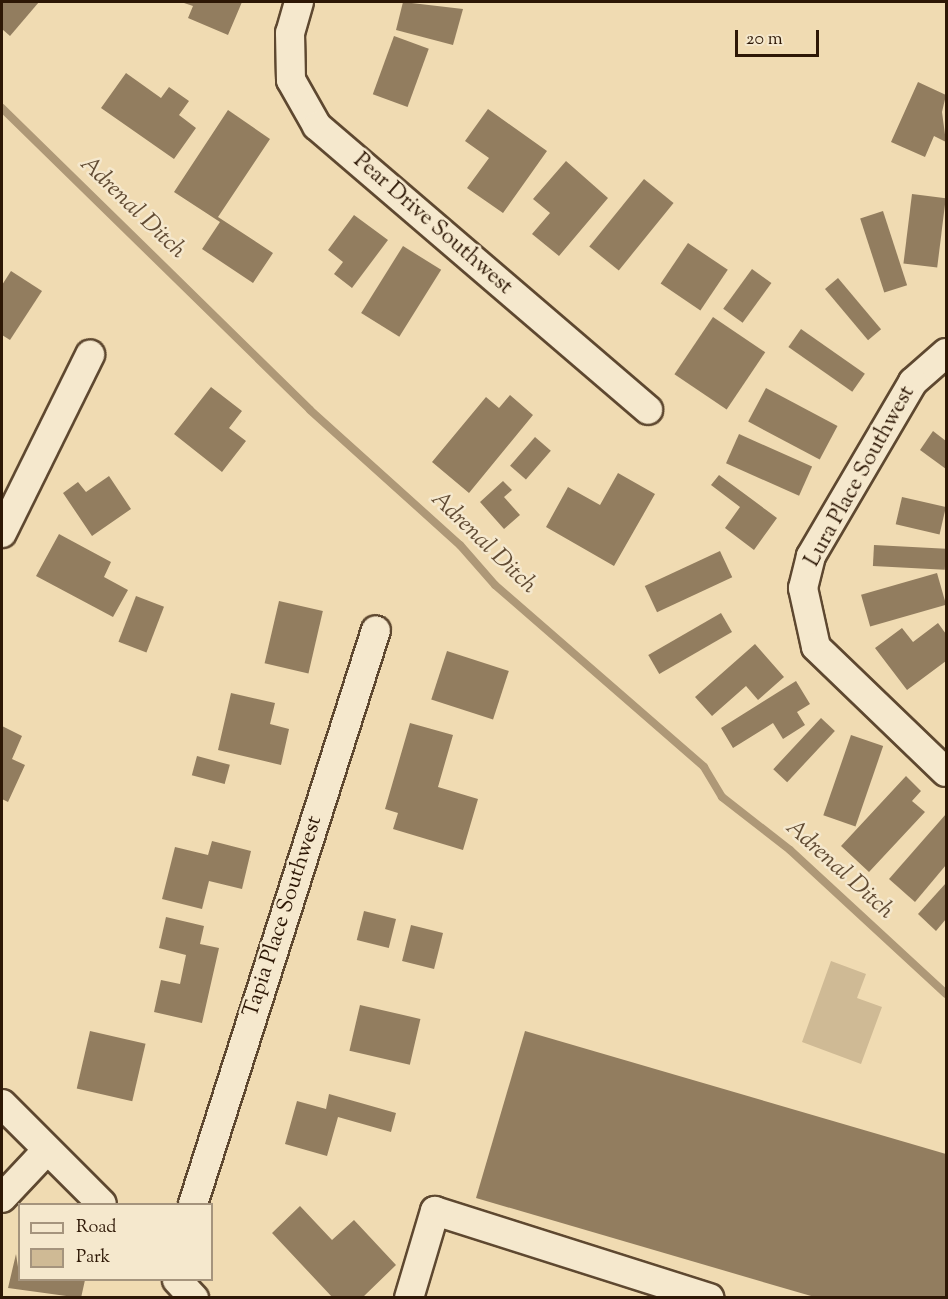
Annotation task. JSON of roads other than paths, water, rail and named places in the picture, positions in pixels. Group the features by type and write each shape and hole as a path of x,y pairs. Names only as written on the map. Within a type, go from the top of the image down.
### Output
{"street":[{"name":"Pear Drive Southwest","path":"299,2 290,33 291,80 317,126 648,410"},
{"name":"Lura Place Southwest","path":"946,353 913,382 811,556 803,588 816,647 946,772"},
{"path":"2,533 90,355"},
{"name":"Tapia Place Southwest","path":"193,1203 376,630"},
{"path":"2,1104 101,1203"},
{"path":"2,1198 47,1150"},
{"path":"410,1298 435,1211 710,1298"},
{"path":"178,1281 194,1298"}],"waterway":[{"name":"Adrenal Ditch","path":"2,108 310,410 460,545 495,585 704,767 722,797 790,850 946,994"}]}
